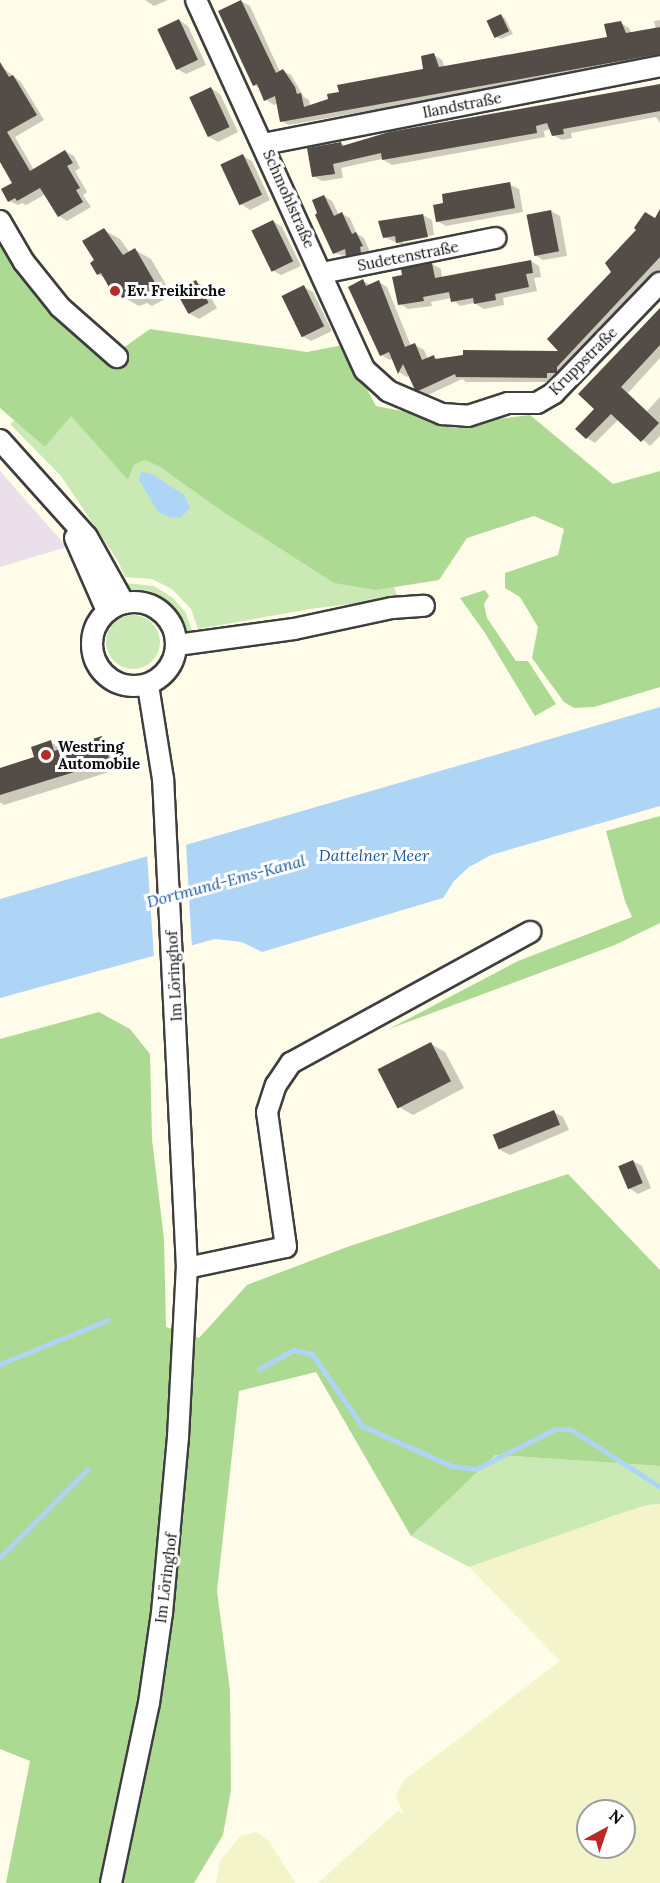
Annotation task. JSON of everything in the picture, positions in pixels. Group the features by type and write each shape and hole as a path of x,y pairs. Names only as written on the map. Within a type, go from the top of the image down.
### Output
{"street":[{"name":"Schmohlstraße","path":"196,0 264,144 365,370 388,391"},
{"name":"Ilandstraße","path":"264,144 660,66"},
{"path":"0,221 24,262 60,307 117,357"},
{"name":"Sudetenstraße","path":"322,273 495,238"},
{"name":"Kruppstraße","path":"388,391 442,414 468,416 508,404 537,403 554,393 660,283"},
{"path":"0,440 87,537 115,607"},
{"path":"139,602 154,607 166,616 174,630 177,645 168,669 148,685 133,687 118,684 106,676 96,664 92,650 92,636 98,622 115,607 139,602"},
{"path":"177,645 294,628 392,608 424,606"},
{"name":"Im Löringhof","path":"111,1883 148,1703 162,1613 178,1437 187,1268 163,778 148,685"},
{"path":"187,1268 286,1247 267,1112 276,1085 291,1063 530,932"}],"shaded area":[{"path":"0,471 67,547 0,567"}],"green space":[{"path":"0,237 13,258 75,337 109,358 150,329 307,352 343,345 376,406 465,423 530,415 613,484 660,471 660,687 594,707 574,708 564,702 532,658 538,627 520,597 505,588 505,573 558,555 564,529 534,516 467,538 439,580 376,590 334,583 225,513 160,467 145,460 134,465 128,480 71,416 45,447 0,408"},
{"path":"71,415 128,480 134,465 145,460 160,467 266,539 376,590 394,587 398,598 310,609 198,629 191,609 172,589 152,579 125,577 118,561 61,476 10,424 15,420 45,447"},
{"path":"125,583 154,586 173,598 186,613 193,634 181,628 177,615 167,604 130,590"},
{"path":"485,590 489,596 484,604 487,618 516,661 528,661 556,704 535,716 485,633 460,598"},
{"path":"133,615 143,617 152,623 158,632 160,642 158,652 152,661 143,667 133,669 123,667 114,661 108,652 106,642 108,632 114,623 123,617"},
{"path":"660,816 660,923 615,945 389,1029 518,961 632,917 625,901 606,831"},
{"path":"99,1012 130,1029 150,1054 152,1139 164,1239 166,1327 199,1338 247,1285 347,1247 568,1174 660,1270 660,1466 495,1455 411,1536 316,1372 239,1391 217,1591 230,1690 231,1790 223,1835 194,1883 6,1883 30,1761 0,1749 0,1039"},
{"path":"495,1455 660,1466 660,1504 647,1505 616,1515 469,1567 411,1536"},
{"path":"660,1504 660,1883 318,1883 398,1811 403,1813 396,1796 403,1781 560,1661 469,1567 647,1505"},
{"path":"257,1832 269,1841 295,1883 216,1883 220,1861 240,1836"}],"water":[{"path":"141,472 152,474 184,495 190,507 181,518 169,517 158,512 139,480"},
{"name":"Dattelner Meer","path":"660,707 660,806 491,855 469,867 454,881 443,898 262,952 242,942 215,939 0,998 0,899"}],"pier":[{"path":"186,843 192,949 154,958 147,854"}],"building":[{"path":"241,0 276,73 283,69 297,94 301,93 304,107 328,99 327,94 339,92 337,85 423,69 421,56 434,53 439,67 607,37 604,24 621,21 626,33 660,27 660,54 280,122 275,96 264,101 257,84 253,86 218,11"},
{"path":"501,14 509,31 495,38 486,21"},
{"path":"179,19 198,60 176,70 157,29"},
{"path":"0,62 9,77 13,75 37,115 7,132 30,171 65,150 73,163 67,166 80,188 76,190 83,202 58,217 40,188 17,201 15,198 8,202 1,189 12,183 0,162"},
{"path":"660,84 660,111 563,129 564,134 552,136 547,123 536,126 537,133 382,160 381,153 333,164 335,174 312,177 307,148 341,142 342,146 389,132"},
{"path":"211,87 230,127 208,137 189,97"},
{"path":"243,154 262,195 239,205 220,165"},
{"path":"510,182 515,208 436,222 433,205 443,203 442,194"},
{"path":"324,195 334,216 342,212 352,234 356,232 363,246 360,247 361,253 346,256 345,249 333,254 315,215 317,213 312,200"},
{"path":"660,209 660,257 557,367 557,373 547,373 547,378 456,377 455,374 418,391 415,390 403,364 398,374 389,352 380,356 348,287 363,279 366,286 379,280 405,347 415,343 422,360 434,355 435,359 463,355 463,350 558,351 547,339 611,272 605,263 636,230 634,228 645,212 655,218"},
{"path":"551,210 559,251 534,256 526,215"},
{"path":"423,214 428,237 396,243 395,236 383,238 378,221"},
{"path":"273,220 293,261 272,272 251,231"},
{"path":"104,228 123,255 135,248 157,286 135,298 133,294 122,298 115,286 110,289 101,273 97,275 90,263 94,260 82,241"},
{"path":"531,260 533,273 526,274 529,287 495,294 496,300 474,304 473,298 451,302 449,292 423,297 424,301 398,305 392,277 402,275 401,269 432,263 435,278"},
{"path":"196,280 209,303 188,314 176,291"},
{"path":"304,285 324,326 302,337 282,296"},
{"path":"660,308 660,345 621,387 659,423 641,442 611,414 586,439 575,429 594,409 578,394"},
{"path":"102,736 110,761 0,795 0,768 34,757 31,747 51,740 54,751"},
{"path":"431,1042 451,1081 398,1108 378,1069"},
{"path":"554,1110 560,1125 499,1150 493,1135"},
{"path":"633,1160 643,1183 628,1189 618,1166"}],"waterway":[{"path":"0,1364 108,1320"},
{"path":"259,1369 293,1350 312,1354 362,1426 452,1466 476,1469 555,1429 570,1429 660,1487"},
{"path":"0,1557 88,1469"}],"place":[{"name":"Ev. Freikirche","path":"115,291"},
{"name":"Westring Automobile","path":"46,755"}],"water label":[{"name":"Dortmund-Ems-Kanal","path":"226,881"}]}
